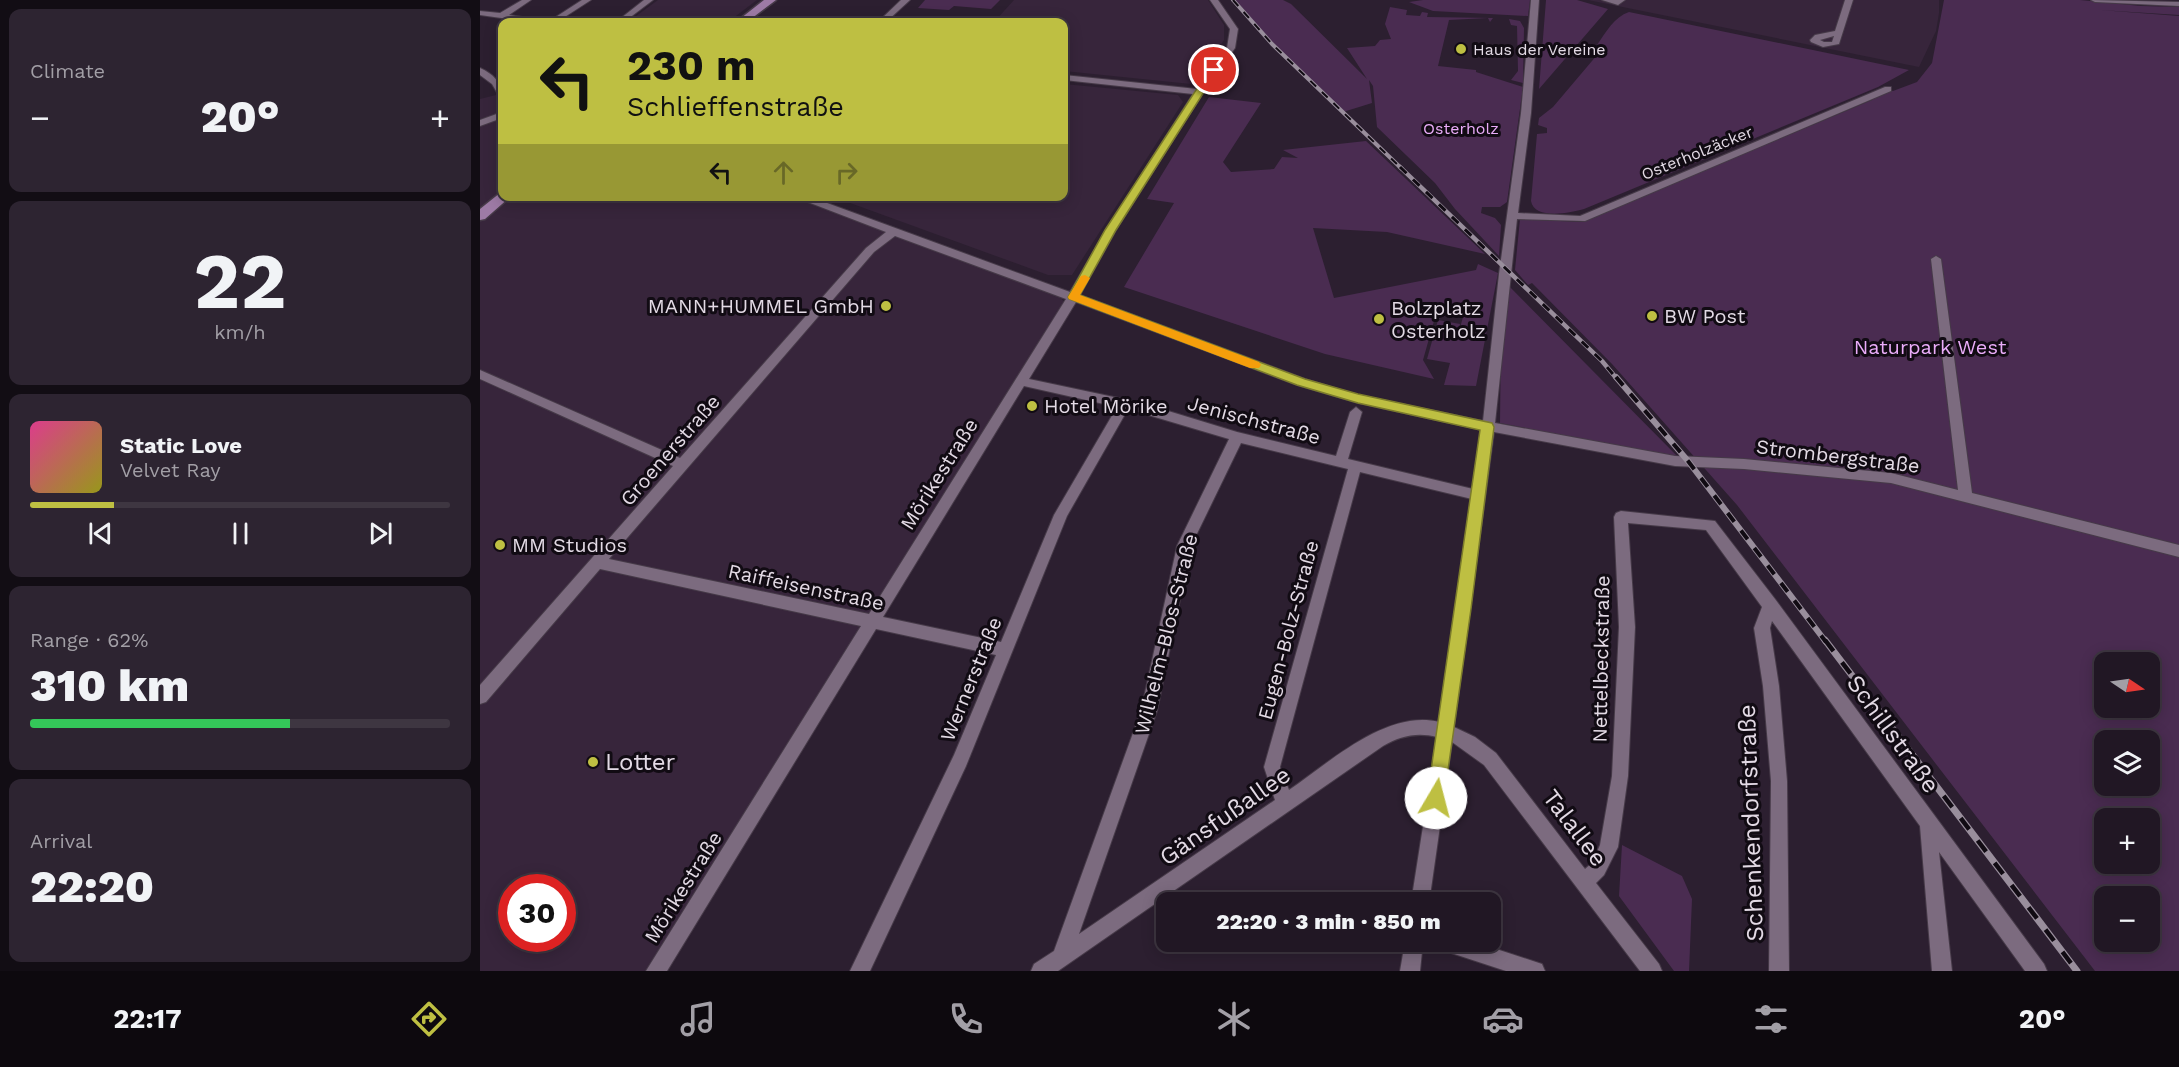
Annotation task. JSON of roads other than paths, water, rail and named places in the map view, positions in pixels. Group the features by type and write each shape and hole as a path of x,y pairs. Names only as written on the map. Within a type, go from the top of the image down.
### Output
{"main road":[{"path":"737,18 760,0"},
{"path":"746,18 771,0"},
{"path":"480,216 500,201"}],"street":[{"path":"501,16 528,0"},
{"path":"558,18 587,0"},
{"path":"625,18 649,0"},
{"path":"886,18 906,0"},
{"name":"Mörikestraße","path":"656,971 1073,297 1111,230 1199,92 1231,48 1235,35 1231,22 1214,0"},
{"path":"1422,892 1501,322 1526,113 1535,0"},
{"path":"1606,0 1618,3 1621,0"},
{"path":"1834,34 1849,0"},
{"path":"2095,0 2179,4"},
{"path":"480,12 515,18"},
{"path":"480,71 495,82 498,87"},
{"path":"1068,77 1199,92"},
{"name":"Osterholzäcker","path":"1512,216 1581,219 1888,89"},
{"path":"480,123 498,116"},
{"name":"Strombergstraße","path":"810,201 1301,382 1358,399 1487,427 1675,461 1744,464 1891,478 2179,551"},
{"name":"Groenerstraße","path":"480,697 870,250 893,232"},
{"path":"1936,259 1966,496"},
{"path":"480,374 683,465"},
{"name":"Jenischstraße","path":"1020,381 1124,405 1348,465 1478,495"},
{"name":"Wernerstraße","path":"860,971 960,760 1061,515 1124,405"},
{"name":"Eugen-Bolz-Straße","path":"1285,802 1272,767 1348,465 1356,412"},
{"name":"Wilhelm-Blos-Straße","path":"1058,965 1149,711 1184,546 1237,437"},
{"name":"Nettelbeckstraße","path":"1585,882 1598,869 1610,848 1620,776 1627,627 1621,517 1710,525"},
{"name":"Schillstraße","path":"1710,525 2037,971"},
{"name":"Raiffeisenstraße","path":"598,563 1006,650"},
{"name":"Schenkendorfstraße","path":"1770,604 1762,628 1772,686 1779,782 1779,971"},
{"name":"Gänsfußallee","path":"1041,971 1058,965 1285,802 1393,732 1416,727 1445,731"},
{"name":"Talallee","path":"1445,731 1466,739 1490,759 1652,971"},
{"path":"1928,825 1942,971"},
{"path":"1410,971 1413,952"},
{"path":"1477,952 1535,971"}],"railway":[{"path":"1233,0 1272,44 1402,169"},
{"path":"1400,167 1602,361 1617,379"},
{"path":"1616,377 1688,461 1826,642"},
{"path":"1825,640 2077,971"}],"place":[{"name":"Haus der Vereine","path":"1461,49"},
{"name":"MANN+HUMMEL GmbH","path":"886,306"},
{"name":"BW Post","path":"1652,316"},
{"name":"Bolzplatz Osterholz","path":"1379,319"},
{"name":"Hotel Mörike","path":"1032,406"},
{"name":"MM Studios","path":"500,545"},
{"name":"Lotter","path":"593,762"}],"park label":[{"name":"Osterholz","path":"1461,128"},
{"name":"Naturpark West","path":"1930,347"}]}
